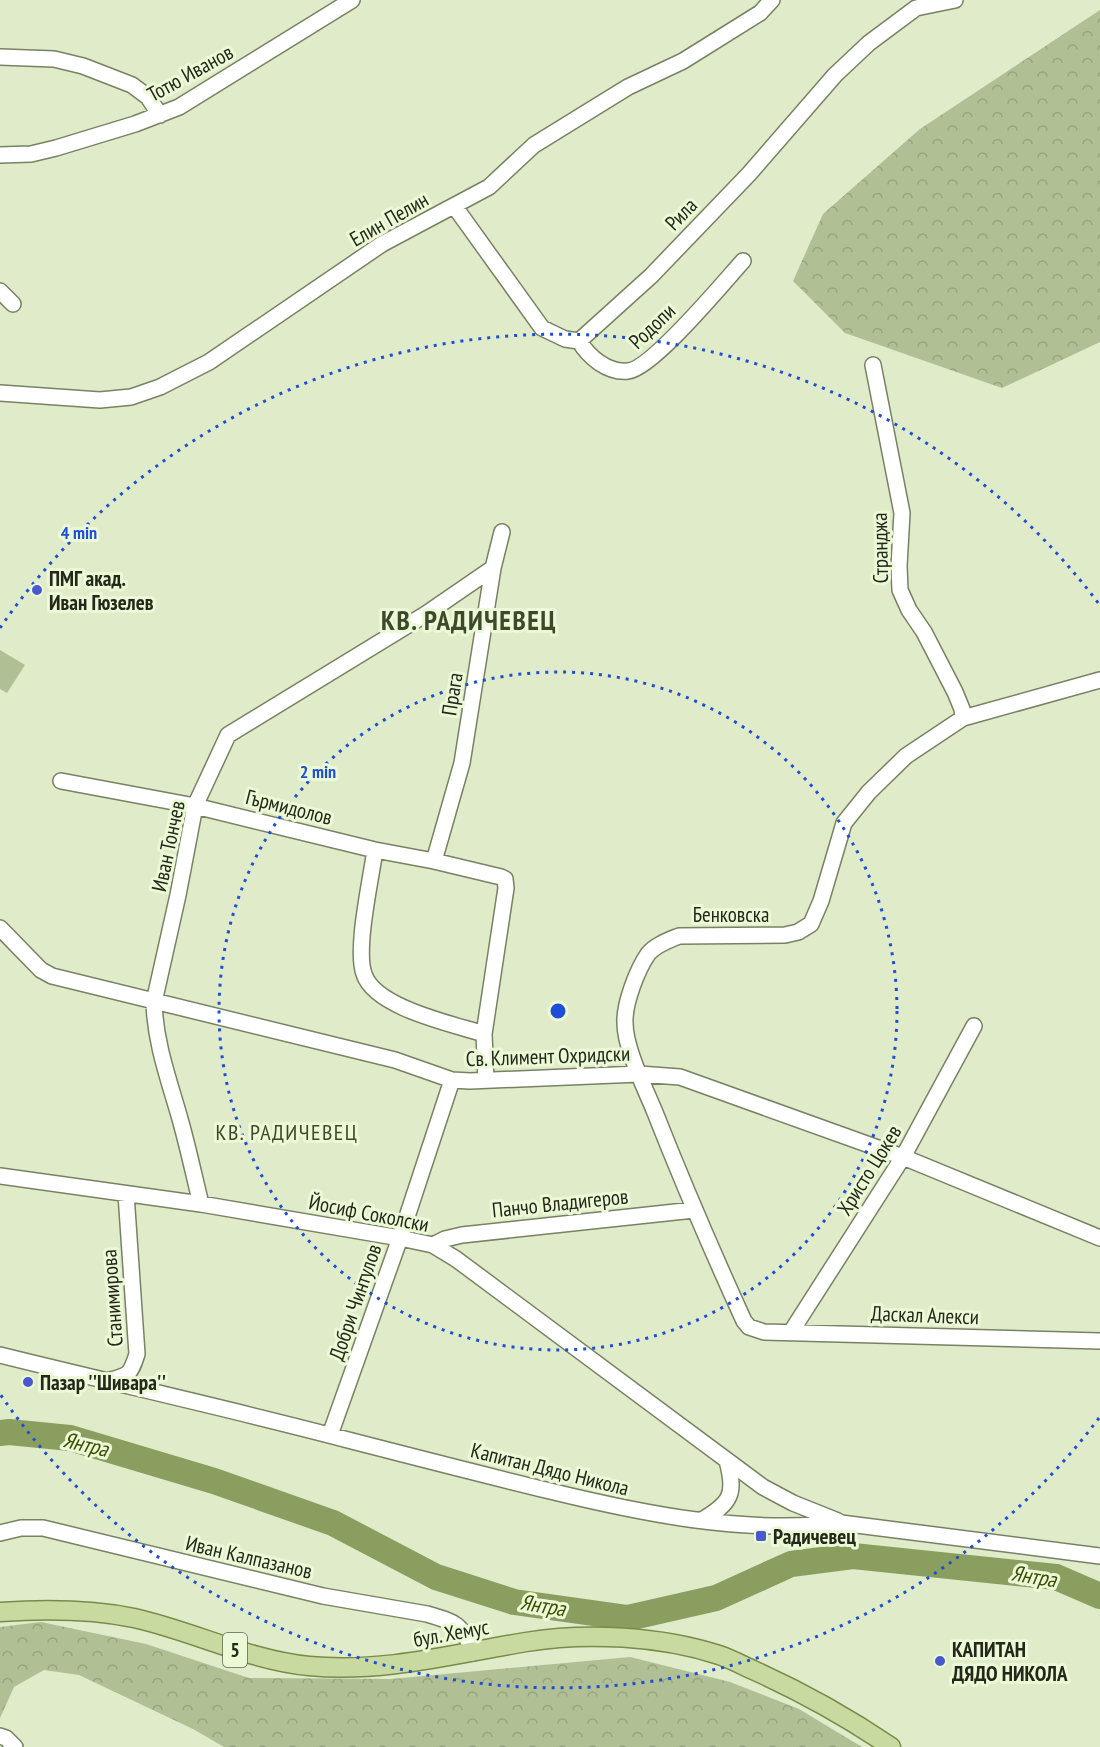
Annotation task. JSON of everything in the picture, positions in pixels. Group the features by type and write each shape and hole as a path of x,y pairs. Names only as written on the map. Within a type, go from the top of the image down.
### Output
{"main road":[{"name":"бул. Хемус","path":"0,1612 84,1611 134,1618 256,1656 309,1666 371,1667 426,1662 528,1642 598,1636 665,1643 719,1655 788,1685 852,1720 891,1747"}],"street":[{"name":"Тотю Иванов","path":"0,155 32,154 48,150 160,115 199,97 352,0"},
{"name":"Елин Пелин","path":"0,393 100,400 131,397 160,387 209,362 382,244 489,187 534,145 628,87 683,61 760,13 772,0"},
{"name":"Рила","path":"579,341 651,276 749,174 836,75 869,43 916,8 956,0"},
{"path":"0,57 54,59 83,66 132,85 148,97 160,115"},
{"path":"455,207 542,328 554,336 579,341"},
{"name":"Родопи","path":"579,341 591,357 615,370 628,371 642,366 658,353 743,261"},
{"path":"0,291 13,304"},
{"name":"Странджа","path":"873,365 902,513 900,590 955,692 963,718"},
{"name":"Прага","path":"434,861 462,763 493,568 502,532"},
{"name":"Иван Тончев","path":"201,1204 181,1120 161,1058 154,1020 154,1002 195,806 228,735 426,614 493,568"},
{"name":"Бенковска","path":"748,1328 693,1210 627,1039 624,1023 629,993 649,954 662,943 680,936 766,936 791,934 805,929 811,924 821,901 844,823 906,756 963,718 1100,680"},
{"name":"Гърмидолов","path":"61,781 195,806 505,879 506,888 484,1034"},
{"path":"375,850 361,950 364,974 371,986 399,1006 484,1034 486,1080"},
{"name":"Св. Климент Охридски","path":"4,935 41,970 52,976 395,1060 452,1080 639,1074 680,1077 903,1157 1100,1238"},
{"name":"Христо Цокев","path":"791,1332 903,1157 974,1026"},
{"name":"Добри Чинтулов","path":"330,1435 400,1238 452,1080"},
{"name":"Йосиф Соколски","path":"0,1176 201,1204 433,1245 763,1486 793,1503 841,1523"},
{"name":"Станимирова","path":"107,1381 126,1376 132,1370 137,1354 126,1194"},
{"name":"Панчо Владигеров","path":"433,1245 462,1235 693,1210"},
{"name":"Даскал Алекси","path":"748,1328 764,1332 1100,1341"},
{"name":"Капитан Дядо Никола","path":"0,1355 625,1509 702,1520 763,1525 815,1526 841,1523 1100,1556"},
{"path":"702,1520 720,1509 729,1498 733,1488 727,1461"},
{"name":"Иван Калпазанов","path":"0,1533 21,1528 43,1528 323,1596 427,1614 459,1627 466,1635 473,1653"},
{"path":"0,1736 6,1738 15,1747"}],"green space":[{"path":"1100,10 1100,342 1002,388 845,333 793,281 823,214 920,129"},
{"path":"0,650 25,665 7,693 0,689"},
{"path":"41,1622 146,1644 249,1678 391,1679 630,1657 730,1682 799,1709 862,1747 224,1747 193,1729 79,1675 44,1670 14,1687 0,1718 0,1627"}],"waterway":[{"name":"Янтра","path":"0,1433 70,1438 214,1481 333,1523 436,1577 514,1602 628,1618 716,1598 791,1564 853,1556 1056,1577 1100,1596"}],"place":[{"name":"ПМГ акад. Иван Гюзелев","path":"37,590"},
{"name":"Пазар ''Шивара''","path":"28,1382"},
{"name":"Радичевец","path":"761,1536"},
{"name":"КАПИТАН ДЯДО НИКОЛА","path":"940,1661"}],"district":[{"name":"КВ. РАДИЧЕВЕЦ","path":"469,620"},
{"name":"КВ. РАДИЧЕВЕЦ","path":"287,1132"}]}
